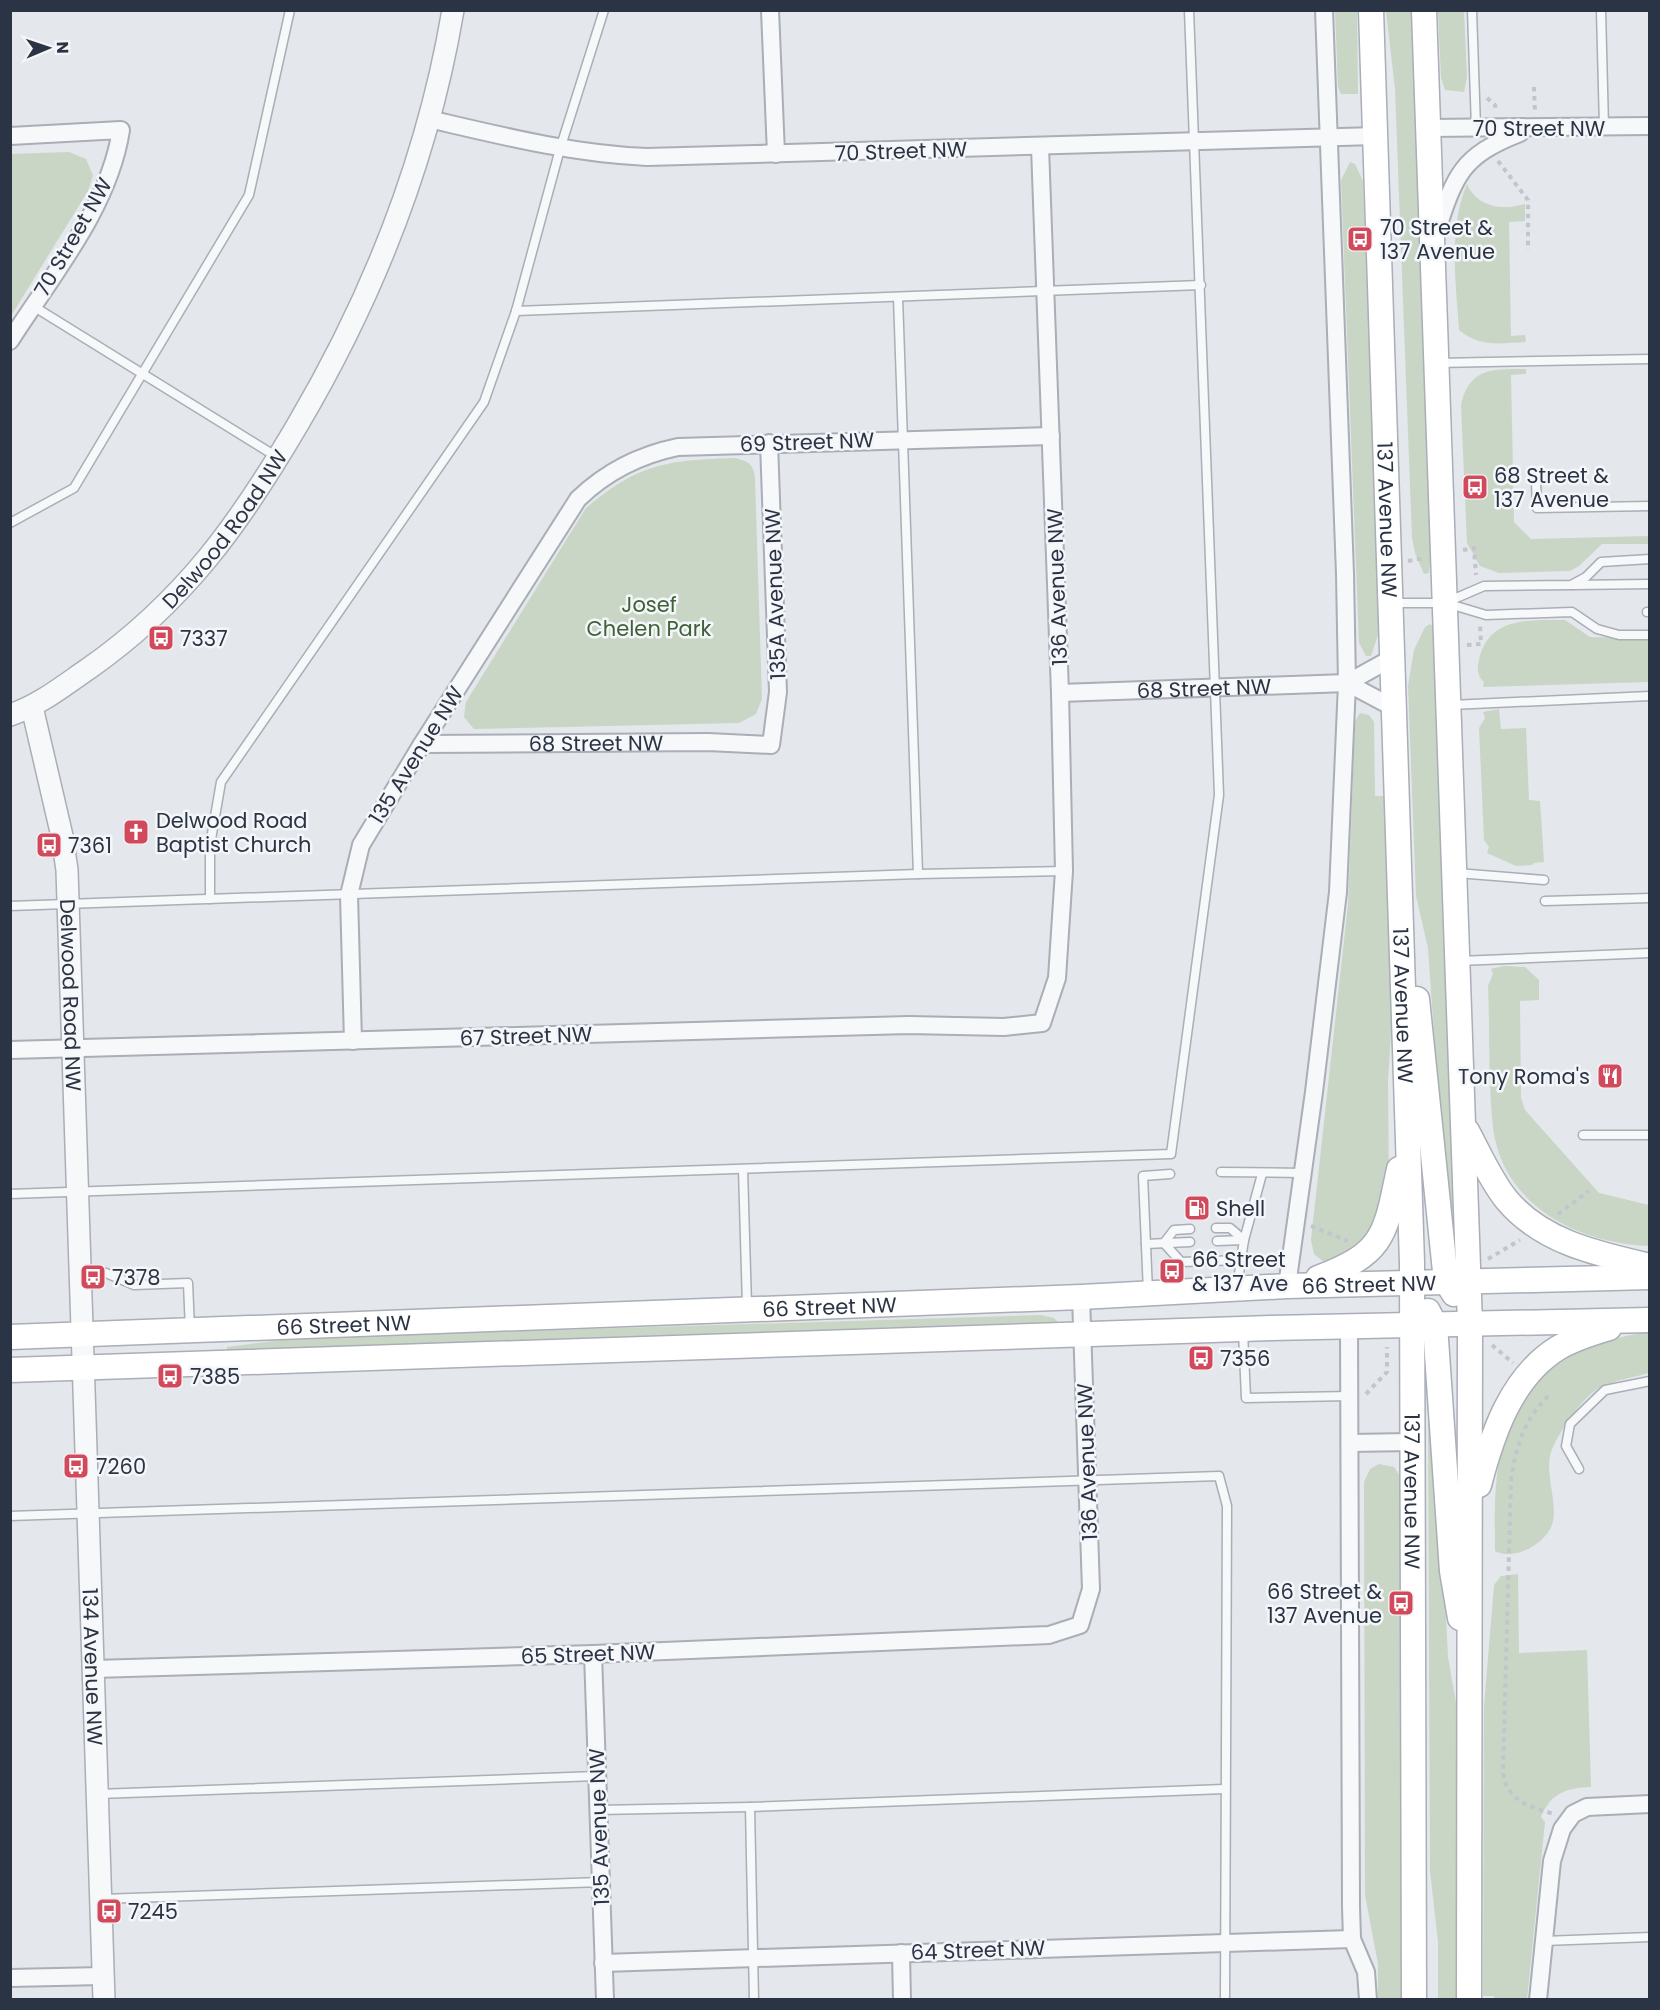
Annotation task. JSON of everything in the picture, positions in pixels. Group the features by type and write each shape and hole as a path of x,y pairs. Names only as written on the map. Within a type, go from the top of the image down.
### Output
{"main road":[{"name":"137 Avenue NW","path":"1371,10 1396,709 1412,1282 1414,2000"},
{"path":"1425,10 1465,1126 1457,1280"},
{"path":"1401,912 1419,1014 1457,1280 1470,1324 1469,2000"},
{"path":"1465,1126 1505,1198 1530,1224 1574,1245 1650,1266"},
{"path":"1293,1285 1349,1267 1375,1246 1387,1224 1407,1132"},
{"name":"66 Street NW","path":"10,1336 1081,1297 1293,1285 1650,1277"},
{"path":"1412,1282 1436,1325 1452,1571 1470,1676"},
{"path":"1471,1513 1486,1460 1513,1393 1557,1348 1584,1336 1641,1320"},
{"name":"66 Street NW","path":"10,1370 1243,1329 1641,1320"}],"street":[{"name":"Delwood Road NW","path":"81,1334 75,1048 69,904 62,836 32,708 134,634 185,586 231,530 278,458 321,384 373,281 394,228 429,119 453,10"},
{"path":"770,10 776,154"},
{"path":"1293,1285 1303,1173 1338,892 1347,682 1345,574 1323,10"},
{"name":"70 Street NW","path":"429,119 560,149 647,157 1376,136"},
{"name":"70 Street NW","path":"1429,128 1476,128 1496,136 1532,128 1650,126"},
{"name":"70 Street NW","path":"10,136 121,130 116,159 103,196 10,341"},
{"path":"1432,246 1448,197 1460,173 1496,136"},
{"name":"136 Avenue NW","path":"1040,147 1060,693 1064,871 1057,978 1042,1023"},
{"name":"69 Street NW","path":"578,499 607,474 634,460 660,451 696,446 1051,436"},
{"name":"135A Avenue NW","path":"769,443 778,692 771,745"},
{"name":"135 Avenue NW","path":"352,1041 349,895 361,845 422,744 578,499"},
{"name":"68 Street NW","path":"1060,693 1347,682 1394,657"},
{"path":"1347,682 1396,709"},
{"path":"10,715 32,708"},
{"name":"68 Street NW","path":"422,744 708,742 771,745"},
{"name":"67 Street NW","path":"10,1050 909,1025 1004,1028 1042,1023"},
{"name":"136 Avenue NW","path":"1080,1625 1091,1589 1081,1297"},
{"path":"1349,1327 1352,1939 1366,1972 1368,2000"},
{"name":"134 Avenue NW","path":"81,1334 89,1513 104,2000"},
{"path":"1350,1443 1412,1442"},
{"name":"65 Street NW","path":"94,1669 593,1654 1048,1635 1080,1625"},
{"name":"135 Avenue NW","path":"593,1654 605,2000"},
{"path":"1538,2000 1554,1850 1569,1819 1579,1810 1596,1806 1650,1804"},
{"name":"64 Street NW","path":"603,1963 1352,1939"},
{"path":"901,1953 903,2000"},
{"path":"10,1978 103,1976"}],"lane":[{"path":"10,523 74,488 249,195 290,10"},
{"path":"210,898 210,845 221,782 364,579 484,402 516,311 560,149 604,10"},
{"path":"10,1194 1171,1154 1219,795 1217,687 1189,10"},
{"path":"1472,10 1476,128"},
{"path":"1601,10 1604,128"},
{"path":"516,311 1046,293 1201,285"},
{"path":"898,297 918,874"},
{"path":"33,306 278,458"},
{"path":"1437,363 1650,359"},
{"path":"1536,482 1537,508 1650,506"},
{"path":"1571,585 1586,577 1601,562 1650,559"},
{"path":"1446,603 1484,586 1648,584"},
{"path":"1392,603 1446,603 1486,615 1572,612 1597,629 1619,635 1650,634"},
{"path":"1450,705 1650,696"},
{"path":"10,906 918,874 1064,871"},
{"path":"1456,873 1544,880"},
{"path":"1545,901 1650,898"},
{"path":"1459,961 1650,953"},
{"path":"1583,1135 1650,1135"},
{"path":"743,1169 747,1308"},
{"path":"1221,1172 1303,1173"},
{"path":"1149,1292 1143,1176 1170,1174"},
{"path":"1237,1288 1244,1240 1262,1174"},
{"path":"1216,1228 1230,1228 1244,1240"},
{"path":"1164,1243 1174,1230 1190,1229"},
{"path":"1217,1241 1244,1240"},
{"path":"1146,1244 1190,1242"},
{"path":"1164,1243 1181,1262 1241,1260"},
{"path":"80,1274 106,1273 134,1285 188,1283 190,1330"},
{"path":"1243,1329 1246,1398 1349,1404"},
{"path":"1579,1470 1566,1446 1570,1424 1605,1390 1650,1380"},
{"path":"10,1516 1219,1476 1227,1506 1224,1789 1225,2000"},
{"path":"98,1794 597,1776"},
{"path":"598,1810 750,1807 1224,1789"},
{"path":"750,1807 754,2000"},
{"path":"101,1899 601,1882"},
{"path":"1544,1941 1650,1937"}],"path":[{"path":"1475,96 1490,98 1496,105 1496,158 1528,200 1528,250"},
{"path":"1554,1217 1588,1191"},
{"path":"1313,1226 1356,1245"},
{"path":"1487,1266 1487,1259 1526,1237"},
{"path":"1492,1345 1520,1369"},
{"path":"1349,1404 1387,1372 1387,1356"},
{"path":"1548,1396 1534,1410 1519,1437 1510,1480 1503,1773 1507,1790 1519,1801 1569,1819"}],"green space":[{"path":"1335,11 1357,11 1358,94 1341,94 1338,87"},
{"path":"1386,11 1412,11 1432,541 1429,573 1424,574 1415,553 1412,538 1395,89"},
{"path":"1438,11 1464,11 1467,77 1464,92 1445,90 1441,78"},
{"path":"69,152 86,159 93,175 88,191 11,316 11,154"},
{"path":"1350,162 1355,164 1363,181 1380,629 1371,656 1366,656 1359,643 1341,180"},
{"path":"1467,184 1477,198 1491,205 1508,207 1525,204 1525,221 1509,222 1511,336 1525,335 1526,342 1483,342 1459,330 1455,237 1461,201"},
{"path":"1503,369 1526,369 1526,374 1511,375 1514,522 1531,539 1649,536 1649,544 1602,544 1579,566 1570,571 1499,573 1480,566 1467,543 1461,405 1470,383 1484,373"},
{"name":"Josef Chelen Park","path":"736,458 750,464 755,478 762,699 756,714 739,723 474,729 464,717 466,702 586,508 622,481 655,467 691,460"},
{"path":"1565,620 1590,637 1649,638 1649,682 1483,687 1484,682 1479,675 1478,663 1491,635 1501,628 1525,621"},
{"path":"1430,624 1435,628 1454,1202 1452,1249 1449,1249 1428,948 1416,896 1408,686 1414,650 1425,627"},
{"path":"1499,709 1501,729 1526,728 1529,800 1540,801 1544,862 1516,866 1487,853 1489,847 1484,840 1479,728 1485,718 1483,712"},
{"path":"1360,713 1369,715 1374,722 1375,796 1386,796 1393,1003 1388,1081 1389,1191 1368,1243 1333,1264 1324,1262 1314,1254 1311,1240 1348,904 1355,722"},
{"path":"1503,966 1525,967 1539,980 1539,1000 1520,1001 1521,1098 1525,1110 1599,1193 1649,1205 1649,1246 1596,1237 1571,1228 1548,1215 1528,1199 1512,1179 1500,1155 1493,1128 1490,1093 1488,986 1493,974 1491,969"},
{"path":"1041,1315 1054,1318 1058,1322 227,1350 227,1347 298,1338"},
{"path":"1649,1332 1649,1373 1613,1382 1594,1391 1578,1407 1557,1439 1549,1464 1554,1506 1550,1529 1538,1543 1521,1552 1503,1554 1495,1551 1495,1494 1501,1453 1510,1424 1523,1399 1541,1378 1562,1361 1588,1348 1617,1338"},
{"path":"1433,1358 1448,1657 1457,1709 1456,2000 1438,1999 1438,1942 1430,1871 1428,1420"},
{"path":"1379,1464 1394,1467 1404,1489 1404,1999 1378,1999 1378,1964 1365,1895 1364,1482 1370,1469"},
{"path":"1518,1574 1519,1653 1587,1650 1591,1787 1560,1793 1550,1802 1541,1817 1545,1822 1527,1999 1495,1999 1494,1996 1483,1996 1484,1707 1494,1585 1501,1576"}],"place":[{"name":"70 Street & 137 Avenue","path":"1360,239"},
{"name":"68 Street & 137 Avenue","path":"1475,487"},
{"name":"7337","path":"161,638"},
{"name":"Delwood Road Baptist Church","path":"136,832"},
{"name":"7361","path":"49,845"},
{"name":"Tony Roma's","path":"1610,1076"},
{"name":"Shell","path":"1197,1208"},
{"name":"66 Street & 137 Ave","path":"1172,1271"},
{"name":"7378","path":"93,1277"},
{"name":"7356","path":"1201,1358"},
{"name":"7385","path":"170,1376"},
{"name":"7260","path":"76,1466"},
{"name":"66 Street & 137 Avenue","path":"1401,1603"},
{"name":"7245","path":"109,1911"}]}
